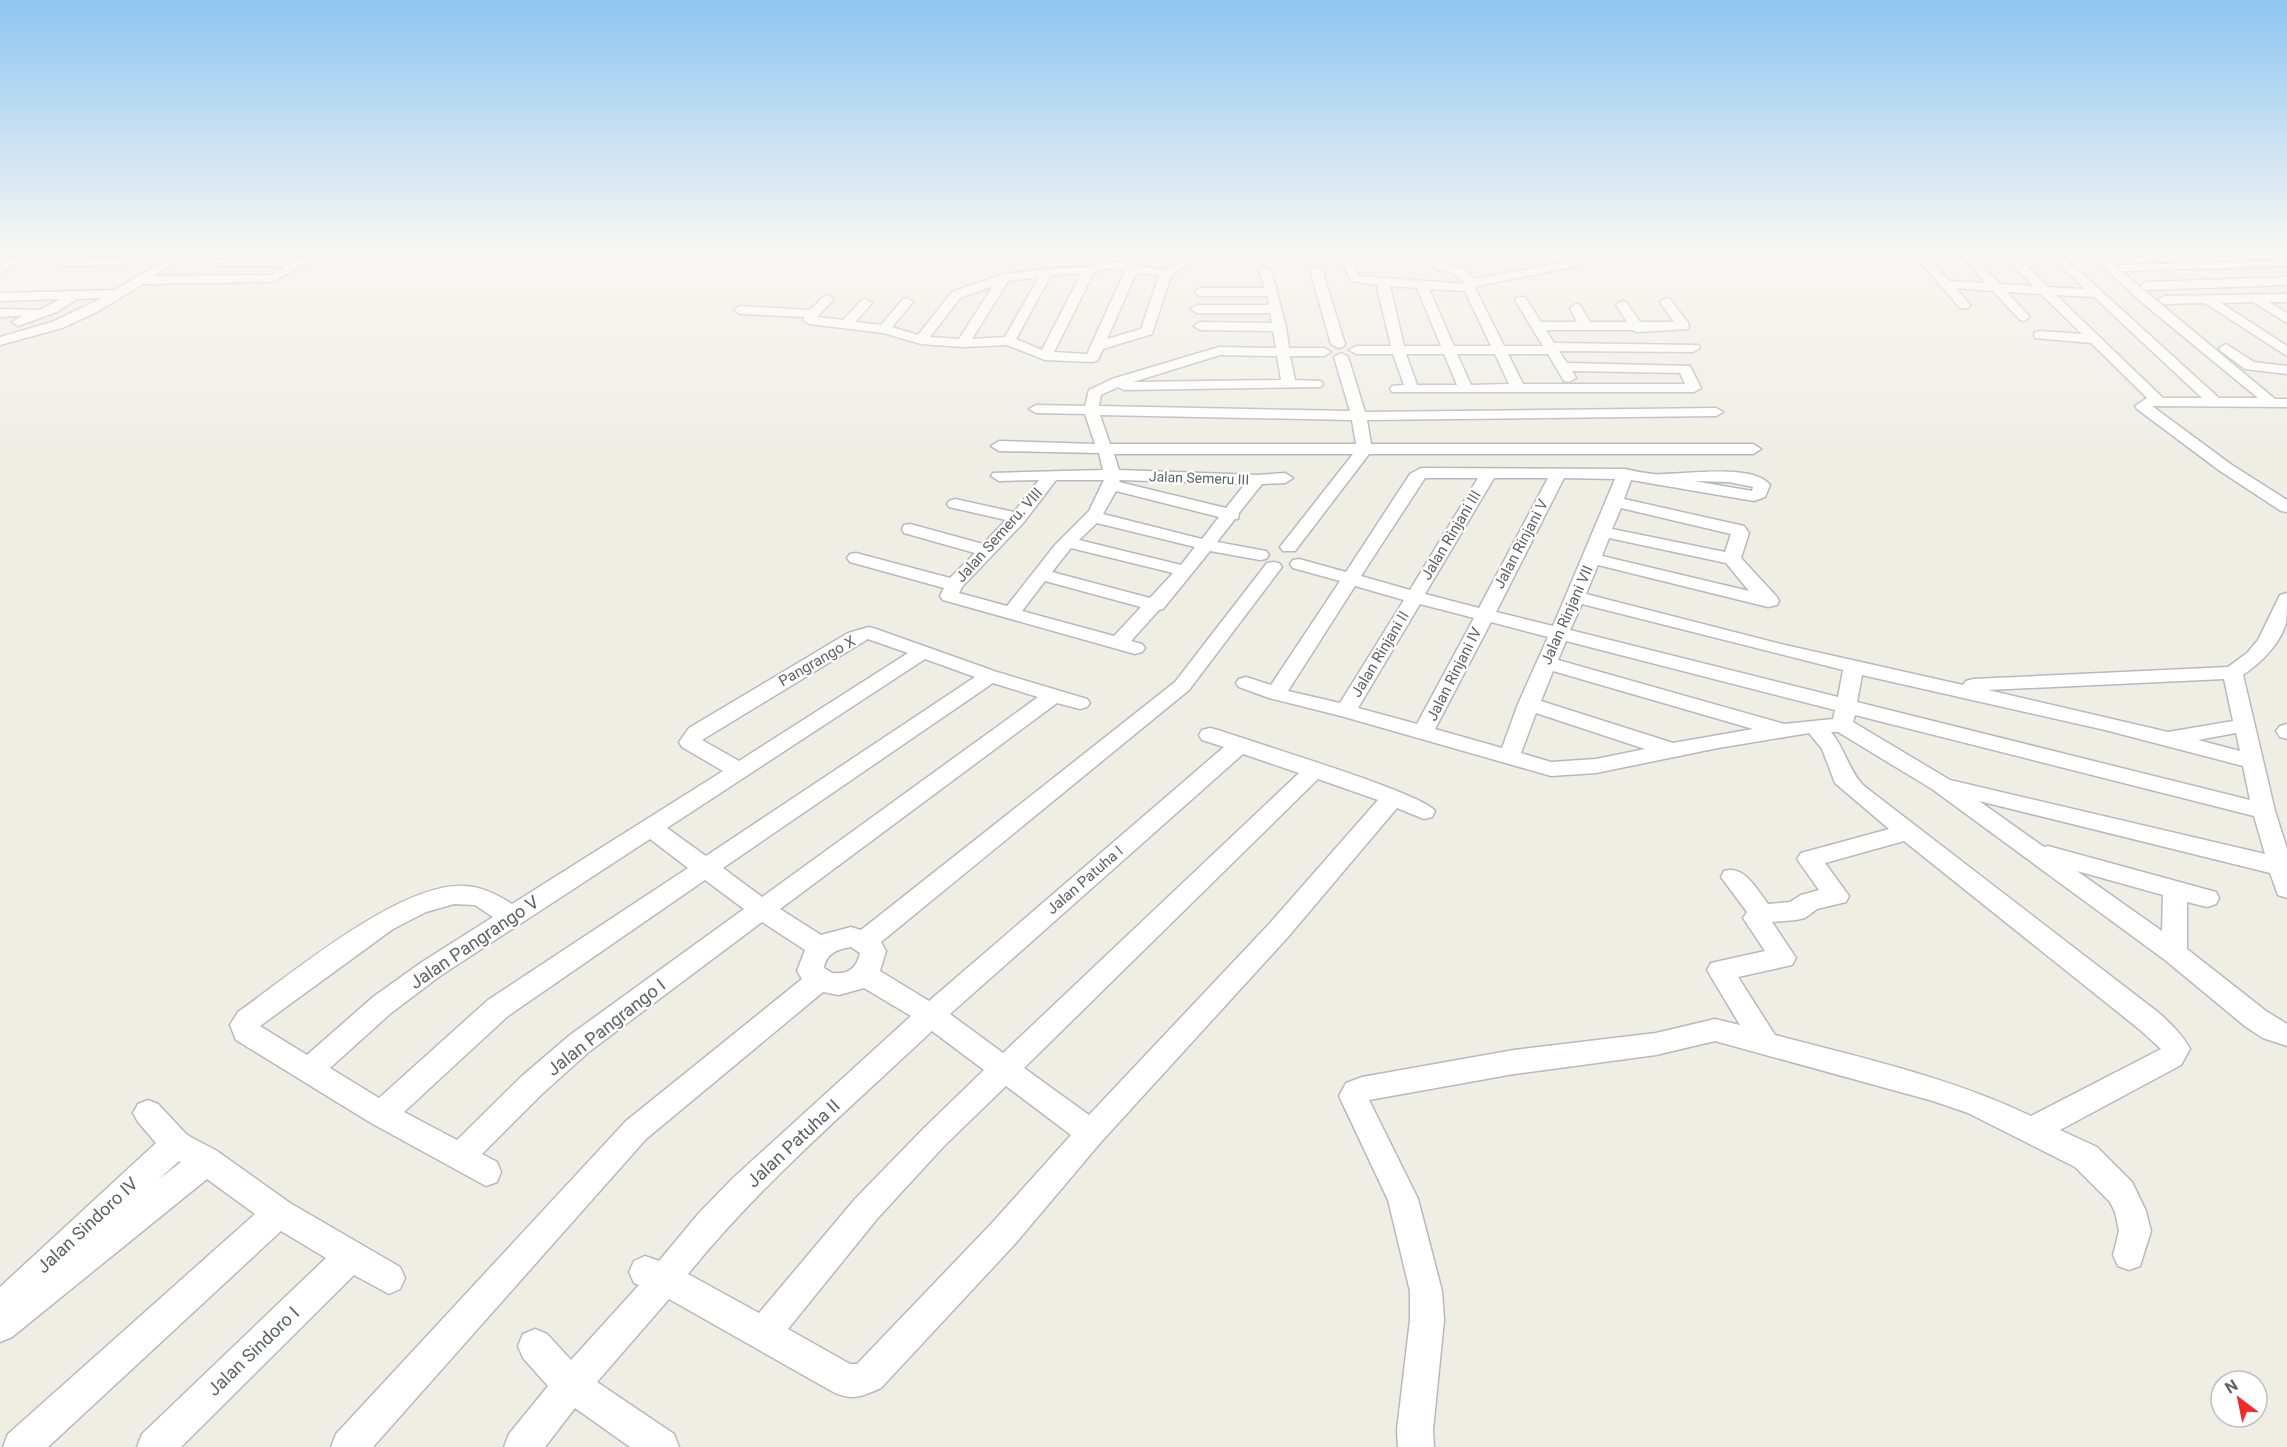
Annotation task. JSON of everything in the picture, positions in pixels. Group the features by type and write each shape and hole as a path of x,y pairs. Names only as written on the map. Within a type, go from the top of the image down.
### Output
{"street":[{"path":"0,327 29,318"},
{"path":"0,341 73,318"},
{"path":"811,318 809,320 884,328 921,340 963,343 1009,341 1045,356 1092,358 1109,318"},
{"path":"846,324 852,318"},
{"path":"884,328 893,318"},
{"path":"921,340 938,318"},
{"path":"963,343 979,318"},
{"path":"1009,341 1022,318"},
{"path":"1045,356 1065,318"},
{"path":"1098,346 1147,332 1152,318"},
{"path":"1278,318 1281,351 1289,384"},
{"path":"1294,556 1364,450 1345,350 1333,318"},
{"path":"1390,318 1398,349 1412,389"},
{"path":"1436,318 1466,388"},
{"path":"1485,318 1518,388"},
{"path":"1531,318 1564,367 1575,389 1616,449 1625,474"},
{"path":"1581,318 1586,327"},
{"path":"1630,318 1637,328"},
{"path":"1536,326 1637,328 1683,326 1677,318"},
{"path":"2071,318 2159,402"},
{"path":"2121,318 2216,402"},
{"path":"2176,318 2282,402"},
{"path":"2187,318 2248,365 2287,370"},
{"path":"2235,318 2287,352"},
{"path":"1200,326 1280,327"},
{"path":"2052,348 2040,335 2093,339"},
{"path":"1011,613 1068,542 1093,517 1111,480 1106,448 1091,409 1090,400 1094,393 1102,387 1151,371 1227,355 1281,351 1693,348"},
{"path":"1397,389 1694,388 1685,369 1564,367"},
{"path":"2282,402 2261,378 2287,377"},
{"path":"1102,387 1316,384"},
{"path":"2282,402 2146,402 2142,406 2226,468 2287,507"},
{"path":"1036,409 1359,416 1716,412"},
{"path":"999,446 1364,450 1753,449"},
{"path":"1275,694 1348,580 1421,473 1625,474 1660,478 1747,496 1759,494 1762,485 1748,479 1700,476 1660,478"},
{"name":"Jalan Rinjani III","path":"1414,597 1489,473"},
{"name":"Jalan Rinjani V","path":"1484,615 1559,473"},
{"name":"Jalan Rinjani VII","path":"1509,757 1558,632 1577,597 1593,559 1625,474"},
{"name":"Jalan Semeru III","path":"1111,480 1285,478"},
{"path":"1111,480 1232,515"},
{"name":"Jalan Semeru. VIII","path":"951,591 1018,518 1046,482 1111,480"},
{"path":"856,558 1011,613 1126,646 1156,605 1232,515 1257,480"},
{"path":"1615,502 1738,530 1740,533 1732,560"},
{"path":"955,504 1018,518"},
{"path":"1093,517 1266,561"},
{"path":"910,529 987,551"},
{"path":"1593,559 1771,601 1732,560 1603,531"},
{"path":"1068,542 1185,571"},
{"path":"865,941 1182,686 1266,561 1268,548 1294,556 1348,580 1558,632 1844,716 2264,811"},
{"path":"1042,575 1156,605"},
{"name":"Jalan Rinjani II","path":"1346,711 1414,597"},
{"path":"1577,597 1854,667 1948,686 2168,738 2254,762"},
{"path":"1948,686 2233,673 2249,663 2265,647 2287,599"},
{"name":"Jalan Rinjani IV","path":"1423,732 1484,615"},
{"name":"Pangrango X","path":"740,771 690,742 696,733 862,634 876,634 990,676 1080,703"},
{"name":"Jalan Pangrango V","path":"308,1071 382,1005 511,916 923,652"},
{"path":"1546,663 1784,730"},
{"path":"1844,716 1854,667"},
{"path":"2233,673 2264,811 2284,878"},
{"path":"381,1114 498,1008 990,676"},
{"path":"1246,683 1275,694 1346,711 1551,769 1596,766 1671,750 1814,726 1844,716"},
{"name":"Jalan Pangrango I","path":"460,1157 532,1085 580,1043 1054,695"},
{"path":"1528,704 1671,750"},
{"path":"1844,716 2036,851 2174,953 2256,1019 2273,1030 2287,1035"},
{"path":"2168,738 2246,725"},
{"path":"1814,726 1832,747 1843,778 1908,832 2149,1021 2170,1040 2176,1049 2171,1058 2032,1130"},
{"path":"1210,735 1393,797 1424,811"},
{"name":"Jalan Patuha I","path":"931,1015 1239,746"},
{"path":"762,1335 866,1209 934,1137 1315,770"},
{"path":"1941,784 2284,878"},
{"path":"655,1276 847,1381 858,1381 868,1376 1003,1234 1091,1133 1279,930 1393,797"},
{"path":"651,828 762,910 820,947"},
{"path":"1765,1043 1720,970 1783,958 1756,918 1761,914 1796,911 1810,901 1837,896 1809,859 1908,832"},
{"path":"2036,851 2207,898"},
{"path":"1733,877 1761,914"},
{"path":"2174,953 2175,888"},
{"path":"486,1172 308,1071 246,1032 244,1025 384,922 409,909 463,894 480,897 511,916"},
{"path":"851,937 865,941 873,951 873,963 864,975 850,983 833,986 818,981 810,971 811,958 820,947 834,939 851,937"},
{"path":"864,975 931,1015 1091,1133"},
{"path":"349,1447 636,1130 818,981"},
{"name":"Jalan Patuha II","path":"522,1447 655,1276 743,1189 931,1015"},
{"path":"1416,1447 1415,1430 1427,1320 1426,1291 1403,1199 1353,1096 1356,1092 1514,1062 1656,1044 1715,1030 1933,1089 1977,1104 2086,1157 2121,1192 2135,1231 2129,1255"},
{"path":"148,1113 176,1144 206,1161 279,1213 388,1278"},
{"name":"Jalan Sindoro IV","path":"0,1308 176,1144"},
{"path":"0,1325 206,1161"},
{"path":"21,1447 279,1213"},
{"name":"Jalan Sindoro I","path":"155,1447 352,1255"},
{"path":"536,1346 571,1385 661,1447"}]}
